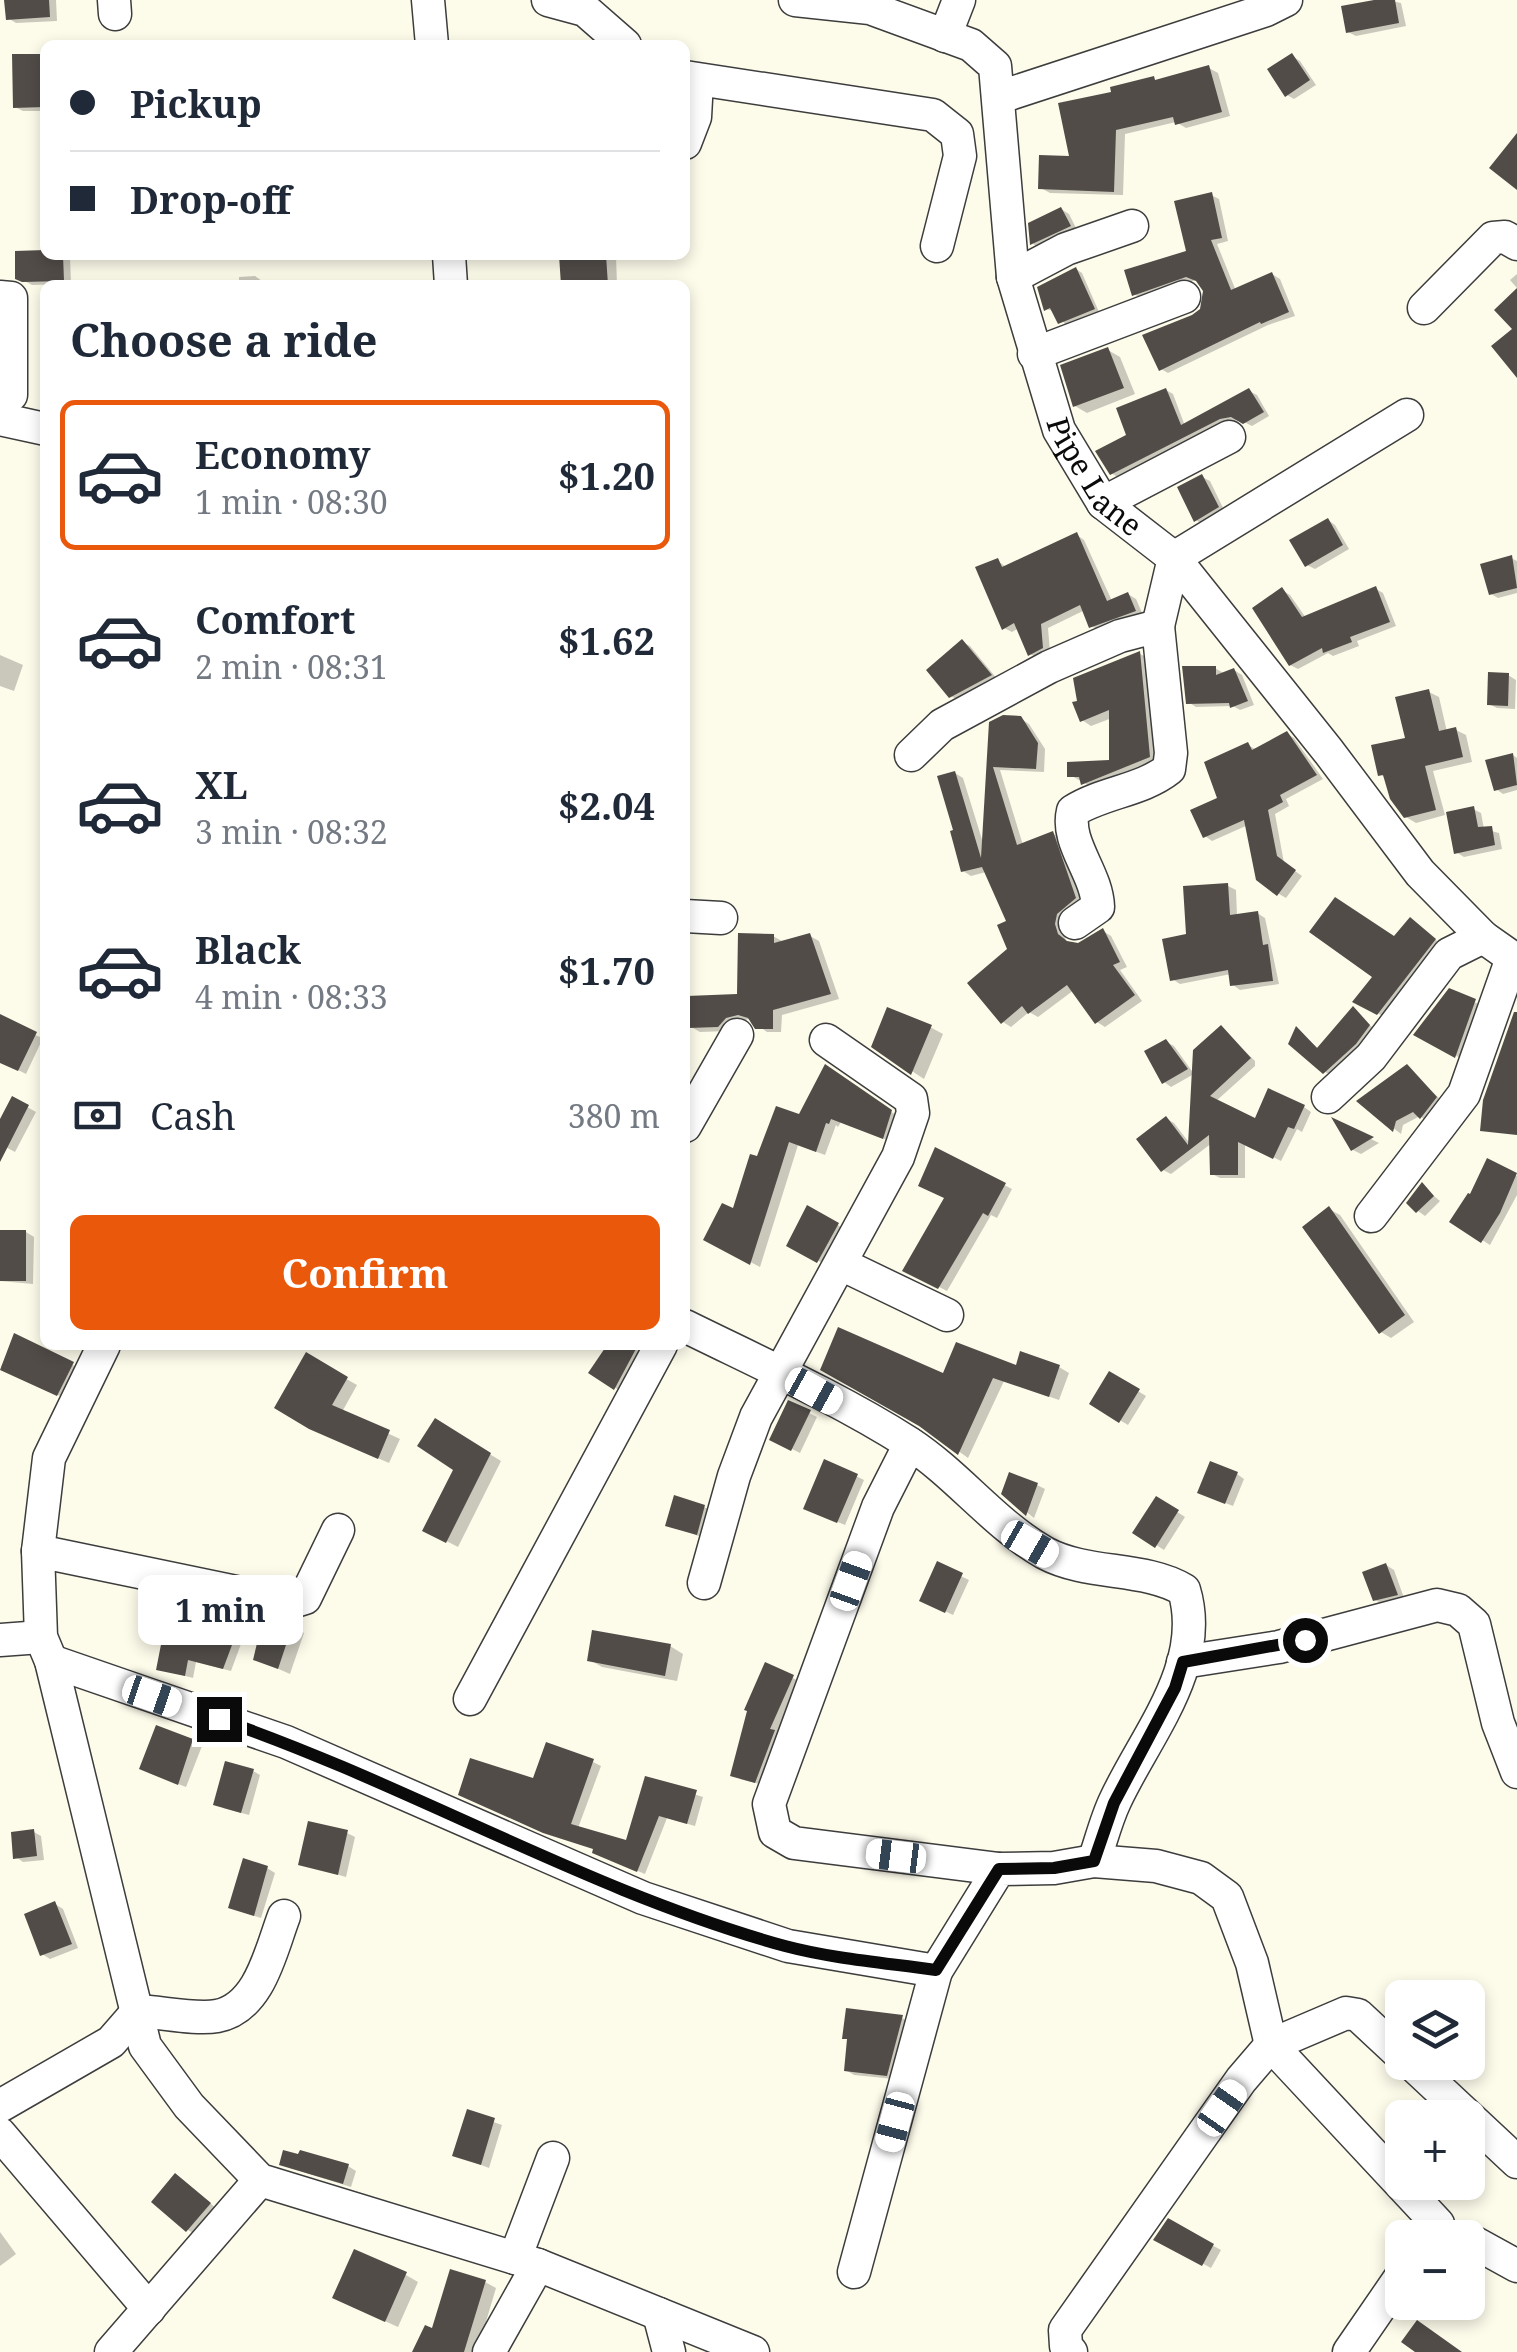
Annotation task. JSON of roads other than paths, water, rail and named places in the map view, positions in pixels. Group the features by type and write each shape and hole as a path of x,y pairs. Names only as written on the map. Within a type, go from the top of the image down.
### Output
{"street":[{"path":"428,0 432,40"},
{"path":"548,0 584,10 619,40"},
{"name":"Pipe Lane","path":"795,0 872,4 971,45 995,66 1013,277 1059,430 1103,503 1174,558 1330,752 1420,873 1482,938 1515,959"},
{"path":"945,36 959,0"},
{"path":"1000,97 1109,64 1286,0"},
{"path":"690,130 695,117 691,79 933,115 956,134 960,156 937,246"},
{"path":"1013,277 1066,249 1132,226"},
{"path":"1424,308 1492,238 1505,237 1517,244"},
{"path":"0,296 11,298 6,407 40,425"},
{"path":"1034,354 1184,297"},
{"path":"1076,923 1098,907 1097,890 1069,826 1073,810 1086,802 1157,779 1168,769 1171,753 1158,626 1174,558 1407,415"},
{"path":"1103,503 1230,437"},
{"path":"911,756 942,725 1049,667 1120,636 1158,626"},
{"path":"690,916 721,918"},
{"path":"1328,1097 1370,1057 1449,954 1482,938"},
{"path":"1371,1216 1464,1094 1515,959"},
{"path":"690,1114 737,1035"},
{"path":"704,1583 734,1476 756,1417 898,1157 913,1113 911,1099 826,1040"},
{"path":"840,1264 947,1314"},
{"path":"690,1328 910,1444 1011,1532 1050,1556 1113,1572 1168,1580 1184,1590 1190,1611 1190,1639 1175,1688 1114,1803 1094,1861"},
{"path":"102,1350 48,1458 38,1552 46,1649 146,2046 189,2106 260,2180 527,2262 753,2352"},
{"path":"470,1699 658,1350"},
{"path":"910,1444 878,1506 769,1804 775,1832 794,1843 999,1869 1054,1868 1094,1861 1156,1866 1201,1878 1227,1897 1252,1962 1271,2046 1435,2220"},
{"path":"38,1552 289,1603 305,1598 338,1530"},
{"path":"1183,1662 1279,1646 1436,1606 1458,1610 1474,1624 1498,1723 1517,1772"},
{"path":"0,1640 46,1649 286,1742 643,1898 788,1946 936,1970"},
{"path":"854,2272 936,1970 999,1869"},
{"path":"138,2011 217,2016 238,2007 255,1990 284,1916"},
{"path":"0,2106 111,2042 138,2011"},
{"path":"1071,2352 1066,2346 1065,2330 1241,2080 1271,2046 1346,2013 1358,2015 1385,2040"},
{"path":"1429,2080 1517,2162"},
{"path":"0,2134 149,2309"},
{"path":"489,2352 527,2262 552,2158"},
{"path":"111,2352 260,2180"},
{"path":"1485,2251 1517,2266"},
{"path":"1349,2352 1385,2300"},
{"path":"659,2314 669,2352"}]}
